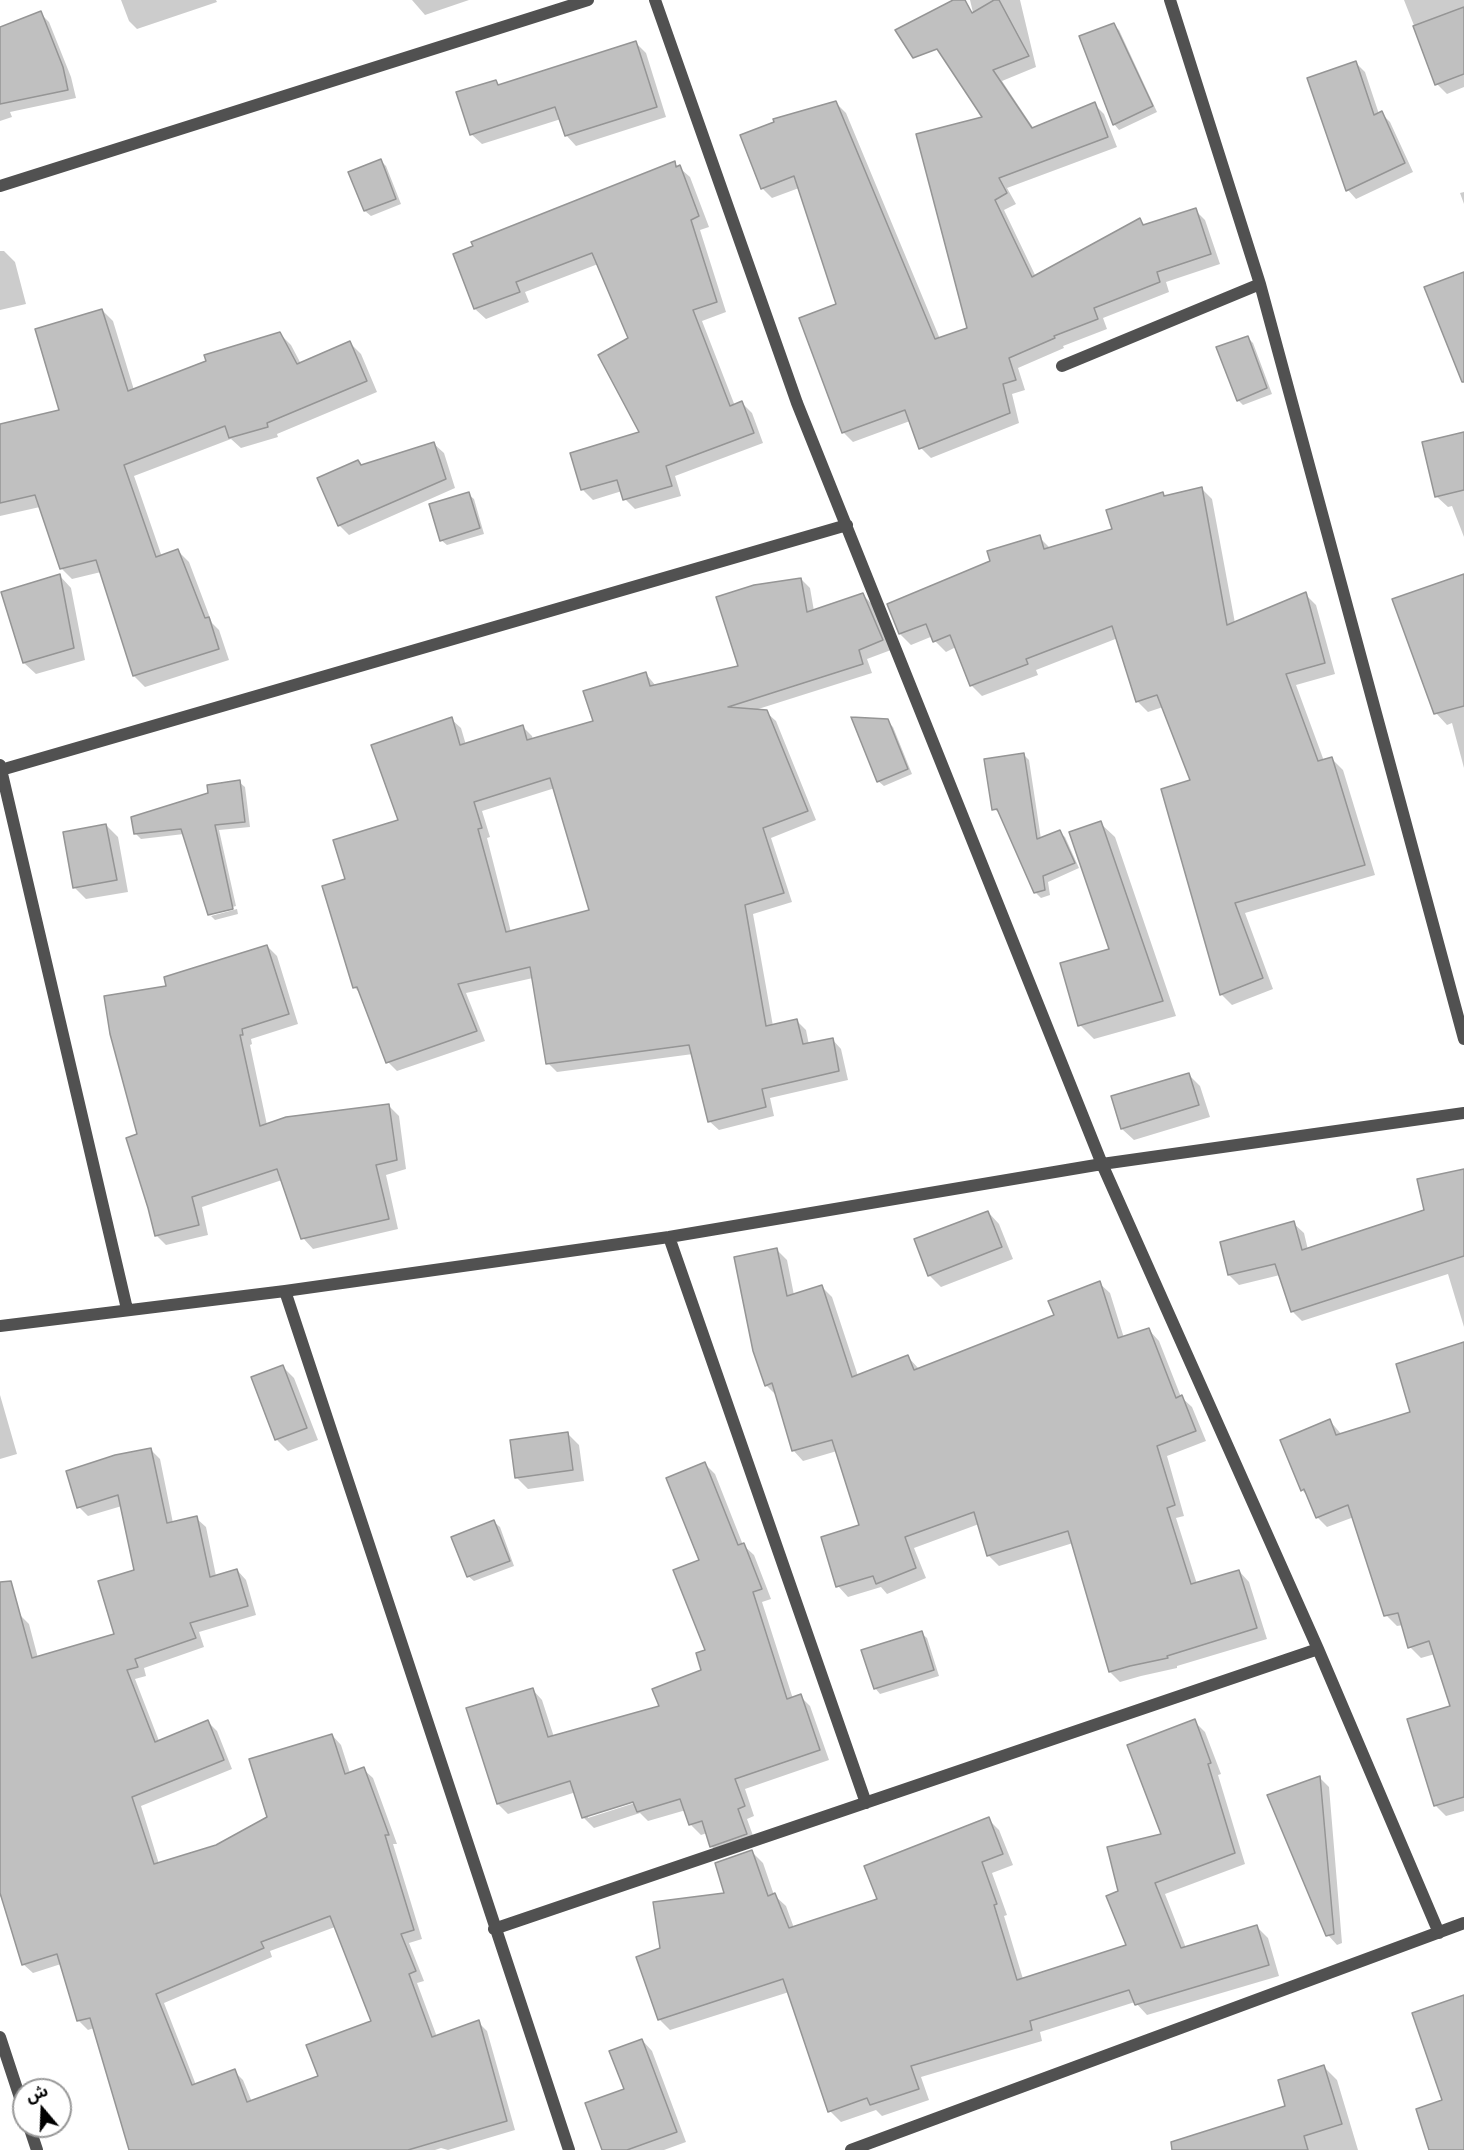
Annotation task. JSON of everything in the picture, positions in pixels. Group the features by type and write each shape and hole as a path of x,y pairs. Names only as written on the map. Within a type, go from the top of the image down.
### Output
{"street":[{"path":"0,186 588,0"},
{"path":"655,0 797,403 1102,1164 1318,1649 1438,1933"},
{"path":"1170,0 1260,284 1464,1040"},
{"path":"1062,366 1260,284"},
{"path":"127,1309 1,767 847,525"},
{"path":"0,1326 285,1291 669,1237 1102,1164 1464,1113"},
{"path":"669,1237 866,1803"},
{"path":"285,1291 494,1929 569,2150"},
{"path":"494,1929 1318,1649"},
{"path":"851,2150 1464,1923"},
{"path":"0,2037 13,2078"}],"building":[{"path":"953,0 965,0 972,13 994,0 999,0 1029,56 993,70 1032,128 1095,102 1108,137 999,178 1007,193 995,200 1032,277 1140,218 1143,225 1196,208 1211,254 1157,272 1160,282 1094,308 1098,319 1054,336 1055,338 1009,358 1016,380 1003,384 1010,413 919,449 905,410 842,433 799,318 836,304 794,176 761,189 740,135 774,122 773,119 836,101 935,339 967,328 916,134 982,117 937,49 913,58 895,30"},
{"path":"1464,7 1464,74 1435,85 1413,26"},
{"path":"41,11 63,67 68,90 0,104 0,27"},
{"path":"1114,23 1153,106 1113,125 1079,36"},
{"path":"636,41 657,107 565,136 555,107 470,135 456,92 496,80 498,85"},
{"path":"1356,61 1374,115 1382,111 1405,163 1346,191 1307,78"},
{"path":"381,159 396,199 364,211 348,172"},
{"path":"675,161 676,167 680,165 699,216 691,220 717,302 693,310 730,406 742,401 754,433 666,466 672,486 623,500 617,480 581,490 570,453 639,432 598,355 628,338 592,253 516,282 520,292 474,309 453,254 473,246 471,242"},
{"path":"1464,272 1464,382 1462,382 1424,287"},
{"path":"102,309 128,391 206,361 204,355 280,332 297,364 350,341 367,381 267,423 268,427 229,438 225,426 124,465 156,557 178,549 205,618 209,617 219,649 133,676 96,560 60,569 35,495 0,503 0,424 59,410 35,329"},
{"path":"1248,336 1267,388 1237,401 1216,347"},
{"path":"1464,432 1464,490 1435,497 1422,442"},
{"path":"434,442 446,479 338,526 317,478 358,460 361,465"},
{"path":"1202,487 1227,625 1306,592 1325,663 1286,674 1318,761 1332,757 1365,865 1235,903 1263,978 1220,995 1161,789 1190,780 1157,695 1136,702 1112,626 1026,659 1028,664 970,686 950,635 933,642 926,624 899,634 887,604 990,561 987,551 1040,535 1044,549 1112,529 1106,510 1163,492 1164,496"},
{"path":"469,492 480,528 440,541 429,504"},
{"path":"60,574 74,648 23,663 1,592"},
{"path":"1464,574 1464,706 1434,714 1392,599"},
{"path":"801,578 807,612 863,593 883,640 859,650 863,664 728,707 767,710 808,811 763,828 784,893 745,905 766,1026 797,1019 803,1044 833,1038 839,1071 762,1089 766,1107 708,1122 689,1045 546,1064 530,967 458,984 477,1031 386,1063 357,987 353,988 322,886 345,879 333,840 398,820 371,745 452,717 460,745 523,725 527,740 593,721 583,691 646,672 650,686 738,666 716,597 754,585","holes":["550,778 589,910 506,932 478,829 482,828 474,802"]},
{"path":"851,717 888,719 908,769 877,782"},
{"path":"1024,753 1037,839 1060,830 1075,863 1043,876 1045,890 1034,893 997,809 992,810 984,759"},
{"path":"240,780 245,822 215,825 233,909 208,915 181,829 134,834 131,817 208,793 207,785"},
{"path":"1101,821 1163,1001 1078,1026 1060,963 1109,949 1069,832"},
{"path":"106,824 117,880 73,888 63,832"},
{"path":"267,945 289,1014 242,1029 243,1035 240,1035 260,1126 286,1117 389,1104 397,1160 376,1165 389,1219 301,1239 277,1169 192,1197 199,1225 155,1236 126,1138 137,1134 110,1034 104,996 166,986 164,977"},
{"path":"1189,1073 1199,1105 1121,1129 1111,1096"},
{"path":"1464,1169 1464,1256 1291,1312 1275,1264 1228,1275 1220,1242 1294,1221 1302,1250 1424,1210 1417,1179"},
{"path":"988,1211 1002,1247 928,1276 914,1239"},
{"path":"777,1248 787,1296 822,1285 852,1377 908,1355 914,1370 1054,1315 1048,1301 1100,1281 1118,1338 1149,1328 1176,1398 1182,1395 1196,1431 1157,1446 1175,1505 1167,1508 1191,1584 1239,1570 1257,1628 1167,1656 1168,1658 1109,1672 1068,1531 987,1556 974,1512 905,1537 916,1568 876,1584 873,1576 836,1587 821,1537 859,1525 832,1440 792,1451 772,1383 765,1386 753,1351 734,1257"},
{"path":"1464,1342 1464,1797 1434,1806 1407,1719 1450,1706 1429,1641 1408,1648 1398,1613 1384,1616 1348,1505 1316,1518 1304,1489 1301,1491 1280,1440 1330,1419 1336,1435 1410,1412 1396,1364"},
{"path":"283,1365 307,1428 275,1440 251,1377"},
{"path":"568,1432 573,1470 515,1478 510,1440"},
{"path":"151,1448 167,1523 197,1516 210,1577 237,1569 248,1606 190,1623 196,1638 135,1659 138,1667 127,1670 155,1742 208,1720 224,1760 132,1797 154,1864 216,1845 267,1817 249,1759 332,1734 345,1774 364,1767 389,1835 385,1835 414,1930 401,1934 416,1971 409,1974 432,2037 479,2020 507,2121 408,2150 129,2150 90,2018 77,2021 57,1954 22,1965 0,1893 0,1582 11,1581 32,1658 114,1634 98,1581 134,1570 118,1495 77,1508 66,1471 115,1455","holes":["330,1916 371,2021 306,2045 318,2076 247,2102 235,2069 192,2085 156,1994 264,1948 261,1942"]},
{"path":"705,1462 738,1545 744,1543 762,1589 753,1592 787,1699 801,1694 820,1750 735,1779 745,1806 738,1809 747,1834 710,1847 702,1821 689,1825 680,1799 637,1812 633,1802 582,1818 570,1781 497,1804 466,1708 533,1688 548,1737 659,1706 652,1689 701,1670 696,1653 705,1650 673,1570 699,1560 666,1478"},
{"path":"494,1520 510,1561 467,1577 451,1537"},
{"path":"922,1631 934,1670 874,1689 861,1650"},
{"path":"1195,1719 1211,1763 1208,1764 1235,1853 1155,1883 1181,1948 1257,1925 1269,1965 1135,2005 1129,1990 1030,2021 1032,2030 911,2066 919,2089 870,2105 867,2098 828,2112 783,1979 658,2020 636,1957 660,1948 653,1902 724,1893 715,1863 752,1850 768,1896 775,1893 789,1928 877,1899 864,1866 989,1817 1003,1854 982,1862 997,1904 994,1905 1017,1980 1126,1945 1106,1896 1118,1891 1107,1847 1161,1834 1127,1745"},
{"path":"1320,1776 1334,1934 1326,1936 1267,1795"},
{"path":"1464,1995 1464,2150 1429,2150 1416,2109 1442,2100 1412,2013"},
{"path":"642,2039 677,2132 627,2150 602,2150 585,2103 624,2089 609,2051"},
{"path":"1324,2065 1342,2124 1304,2136 1308,2150 1172,2150 1171,2142 1285,2106 1278,2080"}]}
